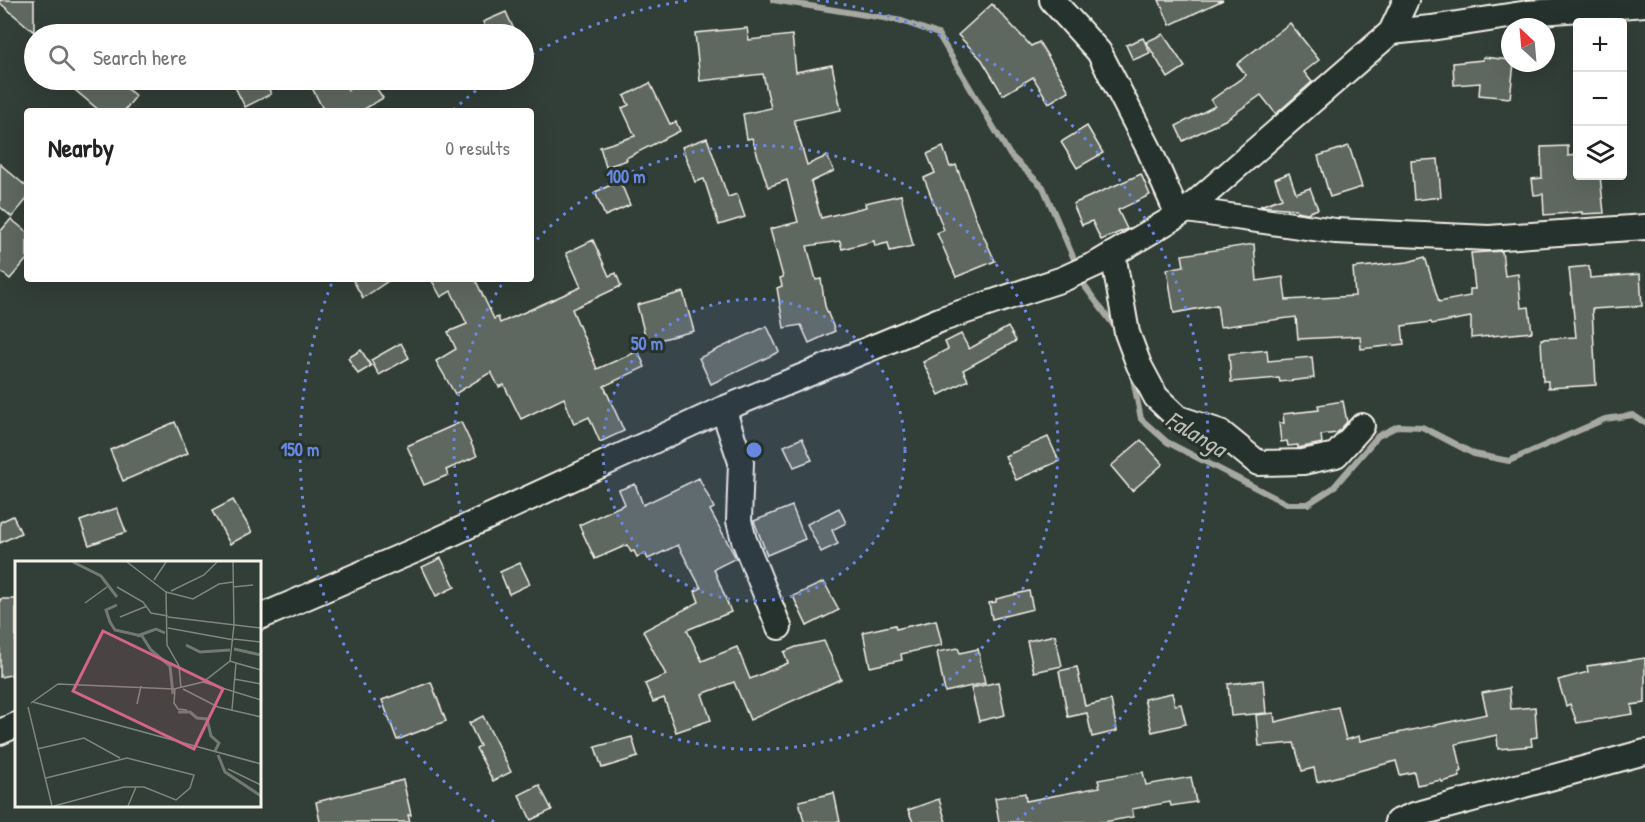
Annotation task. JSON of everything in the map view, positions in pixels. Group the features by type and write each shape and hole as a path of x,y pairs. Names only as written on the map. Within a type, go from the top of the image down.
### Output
{"street":[{"path":"1052,0 1098,52 1183,212"},
{"path":"261,617 416,550 723,409 942,319 1063,279 1106,258 1183,212 1390,32 1406,0"},
{"path":"1390,32 1528,13 1645,4"},
{"path":"1183,212 1335,231 1489,238 1645,227"},
{"path":"1106,258 1127,333 1139,365 1156,397 1178,418 1220,432 1258,463 1303,462 1336,455 1362,426"},
{"path":"723,409 741,462 739,521 744,540 779,627"},
{"path":"0,732 15,725"},
{"path":"1397,822 1414,815 1645,752"}],"building":[{"path":"0,0 34,0 34,24 25,24 0,3"},
{"path":"1159,0 1223,0 1170,25"},
{"path":"992,4 1031,46 1039,42 1069,91 1049,103 1033,77 1003,95 982,60 958,35"},
{"path":"506,12 511,24 484,24 483,22"},
{"path":"1290,23 1319,60 1304,72 1312,82 1276,114 1261,95 1225,120 1183,141 1176,126 1215,106 1211,100 1246,75 1237,64"},
{"path":"747,28 749,40 792,35 796,72 832,65 841,110 794,120 807,165 827,156 834,171 811,182 821,218 866,207 865,203 901,195 913,246 890,251 888,243 875,246 874,241 842,249 840,241 807,246 816,280 821,279 825,306 835,331 809,343 801,325 784,328 777,288 782,286 780,278 783,277 770,229 798,222 787,180 768,187 752,138 747,139 743,114 771,108 763,74 700,81 695,33"},
{"path":"1163,34 1185,67 1168,78 1146,42"},
{"path":"1143,38 1150,53 1133,60 1126,45"},
{"path":"1483,57 1501,59 1501,72 1513,72 1510,98 1479,95 1480,83 1454,85 1453,63 1483,60"},
{"path":"650,83 670,124 676,122 680,131 626,158 627,160 606,167 600,147 635,136 622,108 629,105 624,96"},
{"path":"75,90 128,90 136,96 126,108 96,108"},
{"path":"236,90 269,90 271,94 245,107"},
{"path":"313,90 378,90 383,98 366,108 322,108"},
{"path":"1087,126 1103,153 1077,168 1061,142"},
{"path":"707,138 728,197 737,194 745,217 719,225 704,179 695,182 682,147"},
{"path":"1349,146 1362,187 1330,197 1318,156"},
{"path":"1568,146 1568,156 1573,156 1573,180 1600,180 1604,213 1544,215 1543,194 1534,195 1532,179 1542,178 1541,147"},
{"path":"943,147 950,167 956,165 995,261 956,277 937,233 944,230 924,178 935,173 927,154"},
{"path":"1438,159 1441,197 1414,200 1411,161"},
{"path":"0,164 24,184 24,203 12,217 0,207"},
{"path":"1289,173 1296,193 1310,188 1318,209 1307,213 1296,209 1260,206 1282,198 1275,179"},
{"path":"1141,174 1150,195 1118,210 1127,229 1101,240 1092,221 1082,225 1073,204"},
{"path":"620,181 630,205 605,216 595,192"},
{"path":"11,219 24,230 24,263 10,279 0,271 0,232"},
{"path":"593,240 609,276 616,273 621,286 572,309 597,369 638,351 645,367 604,386 624,431 600,442 589,417 574,424 564,398 521,419 504,385 499,387 491,372 455,394 436,361 456,349 448,332 467,324 451,291 441,297 433,282 476,282 494,319 498,317 500,323 581,287 566,253"},
{"path":"1254,244 1257,281 1283,277 1286,300 1355,296 1353,268 1408,262 1425,257 1439,302 1470,296 1470,289 1475,289 1471,253 1502,251 1505,276 1518,274 1521,308 1529,307 1532,332 1471,338 1471,317 1432,324 1431,322 1402,326 1404,344 1361,349 1360,336 1298,339 1296,317 1220,327 1217,305 1174,313 1167,269 1184,266 1182,255"},
{"path":"1589,266 1590,278 1640,274 1642,306 1592,309 1596,385 1548,388 1548,381 1543,381 1541,339 1576,337 1569,268"},
{"path":"354,282 387,282 363,298"},
{"path":"683,292 694,331 647,343 637,305"},
{"path":"767,326 779,352 711,384 699,358"},
{"path":"1008,327 1016,341 963,370 968,380 939,395 923,362 948,349 945,342 961,334 969,349"},
{"path":"401,343 409,358 379,375 371,360"},
{"path":"361,350 371,366 358,374 348,358"},
{"path":"1267,350 1268,361 1312,357 1314,378 1280,382 1279,378 1231,382 1229,354"},
{"path":"1343,401 1347,422 1337,433 1321,435 1322,443 1298,448 1298,445 1288,446 1287,441 1281,442 1279,423 1284,423 1283,414 1319,410 1318,405"},
{"path":"175,422 188,453 123,481 110,450"},
{"path":"461,422 477,456 446,470 448,475 424,485 407,446"},
{"path":"1048,437 1059,461 1016,480 1005,456"},
{"path":"802,438 812,460 794,467 784,446"},
{"path":"1141,440 1163,464 1132,491 1111,466"},
{"path":"699,478 714,508 710,510 736,558 714,569 731,612 687,630 702,661 737,647 750,679 788,663 784,652 824,641 841,679 750,720 734,682 702,694 711,720 676,732 664,698 653,702 645,684 666,675 643,631 699,602 695,591 701,588 678,545 648,559 645,553 637,557 627,545 595,559 579,525 625,504 619,490 635,484 643,505"},
{"path":"233,500 252,532 230,544 212,511"},
{"path":"792,506 805,539 767,555 754,521"},
{"path":"117,508 126,532 89,545 80,521"},
{"path":"839,508 846,523 832,530 838,544 821,552 807,524"},
{"path":"13,516 21,533 0,543 0,522"},
{"path":"441,558 455,587 436,596 422,567"},
{"path":"520,563 530,584 509,594 500,572"},
{"path":"824,582 839,610 807,626 793,596"},
{"path":"1029,591 1033,609 992,619 989,603 996,602 996,599"},
{"path":"0,599 15,599 15,674 0,677"},
{"path":"936,620 942,645 901,654 902,660 870,667 863,632 895,625 896,629"},
{"path":"1055,635 1062,666 1034,672 1027,641"},
{"path":"958,648 960,653 978,649 985,683 945,692 937,652"},
{"path":"1645,658 1645,703 1631,705 1633,714 1577,723 1570,704 1566,706 1558,680 1588,672 1587,666"},
{"path":"1077,667 1085,706 1111,700 1117,731 1092,737 1087,713 1068,717 1059,671"},
{"path":"1263,680 1266,713 1231,716 1228,684"},
{"path":"431,682 446,721 397,740 382,700"},
{"path":"998,682 1005,715 979,721 971,688"},
{"path":"1509,688 1511,709 1535,707 1537,737 1531,738 1532,746 1498,749 1497,735 1456,744 1462,771 1459,772 1460,777 1442,782 1441,780 1417,785 1414,772 1400,775 1396,761 1317,782 1314,768 1302,771 1294,743 1259,746 1256,715 1274,713 1275,722 1338,707 1346,740 1359,736 1360,741 1487,714 1482,693"},
{"path":"1172,693 1175,705 1181,704 1186,724 1152,732 1144,699"},
{"path":"483,716 511,772 493,781 476,748 480,746 469,723"},
{"path":"632,737 638,757 602,768 595,747"},
{"path":"1143,772 1146,785 1191,777 1196,802 1171,806 1170,802 1132,809 1133,817 1104,822 999,822 995,798 1025,793 1026,801 1100,787 1098,780"},
{"path":"403,780 411,815 408,815 410,822 320,822 316,802"},
{"path":"539,785 552,810 531,820 519,795"},
{"path":"834,793 840,822 804,822 799,801"},
{"path":"939,799 946,822 913,822 908,810"}],"waterway":[{"name":"Falanga","path":"773,0 902,21 938,34 1010,155 1043,187 1077,266"},
{"name":"Falanga","path":"1080,275 1083,284 1118,331"},
{"name":"Falanga","path":"1132,374 1141,419 1167,442 1287,504 1308,504 1333,488 1378,436 1398,426 1422,427 1474,454 1509,461 1605,419 1633,415 1645,423"}]}
